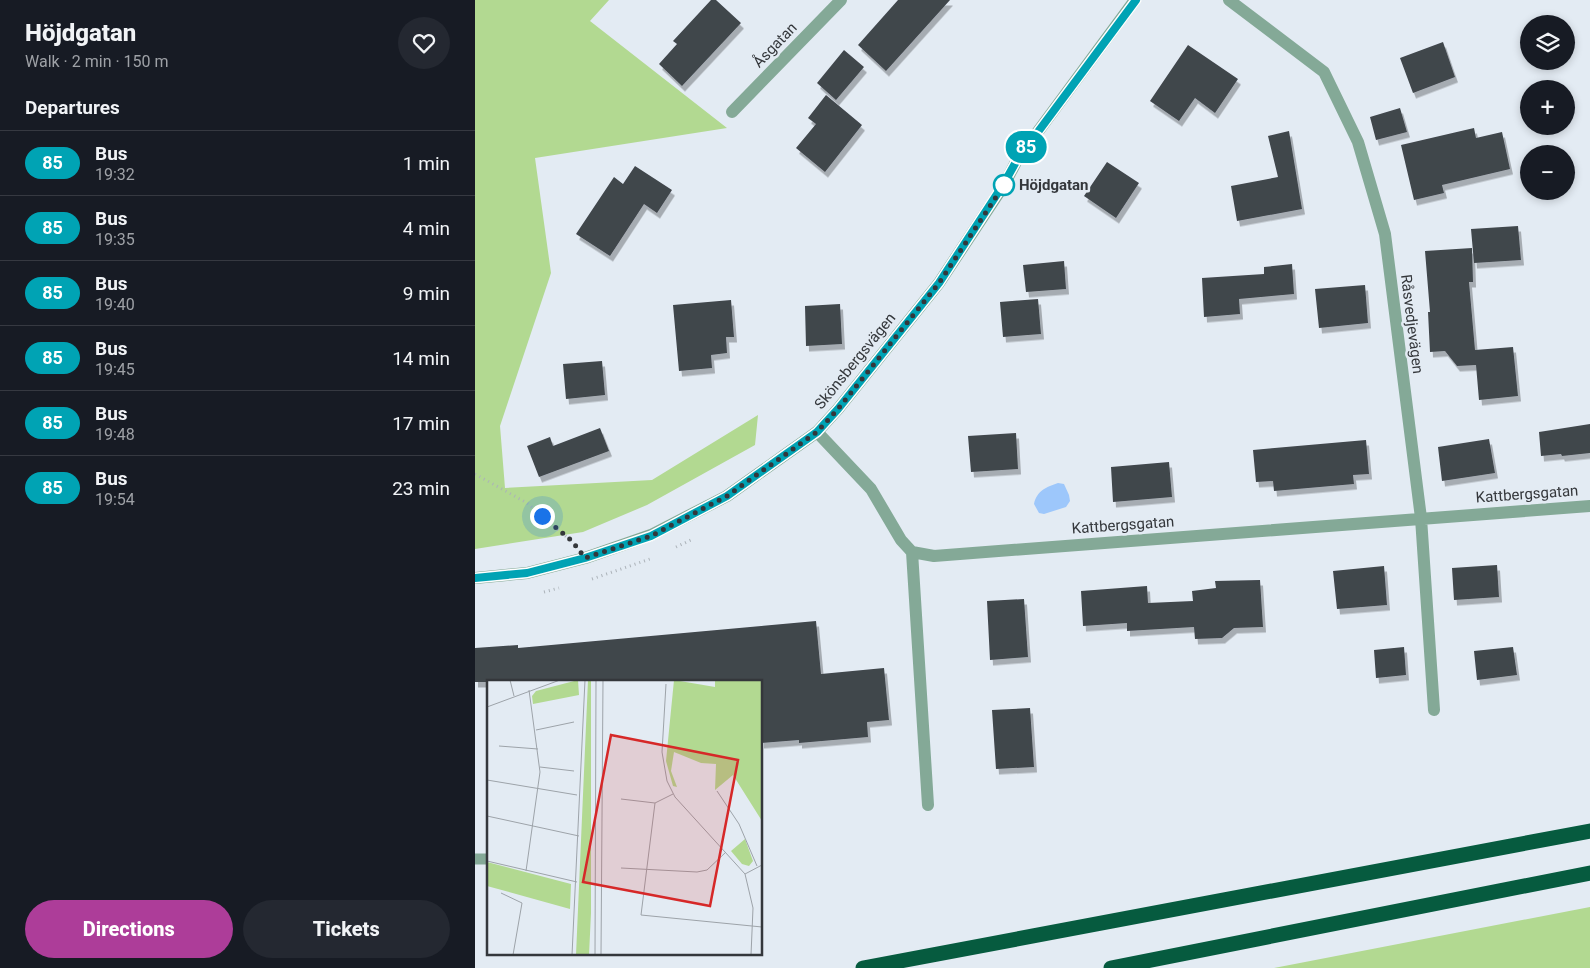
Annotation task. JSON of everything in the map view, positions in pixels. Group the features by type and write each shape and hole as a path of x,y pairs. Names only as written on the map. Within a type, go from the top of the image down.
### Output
{"highway":[{"path":"863,968 1590,831"},
{"path":"1111,968 1590,873"}],"street":[{"name":"Åsgatan","path":"732,112 841,0"},
{"name":"Skönsbergsvägen","path":"475,578 527,573 585,558 651,536 727,496 817,432 838,409 939,283 1003,185 1017,160 1135,0"},
{"name":"Råsvedjevägen","path":"1229,0 1324,72 1358,142 1385,234 1421,518 1434,710"},
{"path":"817,432 871,489 901,540 912,552 928,805"},
{"name":"Kattbergsgatan","path":"912,552 934,556 1590,506"}],"path":[{"path":"475,474 527,503 572,541 565,543"}],"green space":[{"path":"475,0 609,0 590,21 727,128 535,158 551,273 500,426 505,488 652,480 758,415 755,445 647,505 583,532 475,549"},
{"path":"1590,907 1590,968 1274,968"}],"water":[{"path":"1058,483 1064,484 1070,501 1066,507 1044,514 1039,513 1034,504 1037,495 1046,488"}],"building":[{"path":"711,0 716,0 741,23 682,86 659,64 677,44 673,41"},
{"path":"898,0 950,0 886,71 858,45"},
{"path":"1443,42 1455,77 1413,93 1400,58"},
{"path":"1188,45 1238,79 1215,113 1195,98 1179,121 1150,101"},
{"path":"844,50 864,67 836,100 817,83"},
{"path":"826,95 862,125 825,172 796,148 816,124 808,118"},
{"path":"1400,108 1407,132 1376,140 1370,117"},
{"path":"1474,128 1476,138 1502,132 1510,169 1442,185 1444,193 1414,200 1401,145"},
{"path":"1289,131 1302,209 1237,221 1231,186 1278,177 1268,136"},
{"path":"1107,162 1139,183 1116,218 1084,196"},
{"path":"635,166 672,190 657,213 644,204 610,256 576,234 614,177 623,184"},
{"path":"1518,226 1521,260 1474,263 1471,229"},
{"path":"1472,248 1473,282 1469,282 1475,350 1513,347 1518,396 1479,400 1476,365 1457,366 1445,351 1430,352 1428,312 1430,312 1425,251"},
{"path":"1064,261 1066,289 1026,292 1023,265"},
{"path":"1292,264 1294,294 1239,299 1240,314 1204,317 1202,278 1264,274 1264,267"},
{"path":"1365,285 1368,323 1319,328 1315,289"},
{"path":"1038,299 1041,334 1003,337 1000,302"},
{"path":"731,300 734,337 726,337 727,353 711,355 712,368 679,371 673,305"},
{"path":"840,304 842,344 806,346 805,306"},
{"path":"602,361 605,395 566,399 563,364"},
{"path":"1590,424 1590,453 1541,456 1539,432"},
{"path":"600,428 609,451 539,477 527,446 550,437 553,446"},
{"path":"1016,433 1018,469 971,472 968,436"},
{"path":"1489,439 1495,473 1442,481 1438,447"},
{"path":"1366,440 1369,474 1353,475 1354,484 1274,491 1273,481 1256,482 1253,450"},
{"path":"1169,462 1172,497 1113,502 1111,467"},
{"path":"1497,565 1499,597 1454,600 1452,568"},
{"path":"1384,566 1387,605 1337,609 1333,571"},
{"path":"1260,580 1263,627 1234,628 1222,638 1195,639 1194,627 1127,631 1127,623 1083,626 1081,591 1147,586 1148,603 1193,601 1192,591 1216,588 1215,581"},
{"path":"1024,599 1028,657 990,660 987,601"},
{"path":"816,621 821,674 884,668 889,720 867,722 868,737 799,743 799,740 763,743 763,680 487,680 487,682 475,682 475,648 518,645 518,648"},
{"path":"1404,647 1406,675 1376,678 1374,650"},
{"path":"1513,647 1517,675 1477,680 1474,651"},
{"path":"1030,708 1034,767 996,769 992,710"}],"bus line":[{"name":"85","path":"475,578 527,573 585,558 651,536 727,496 817,432 838,409 939,283 1003,185 1017,160 1136,0"}],"place":[{"name":"Höjdgatan","path":"1004,185"}],"route":[{"path":"542,516 572,541 585,558 651,536 727,496 787,454 817,432 838,409 939,283 1004,185"}]}
